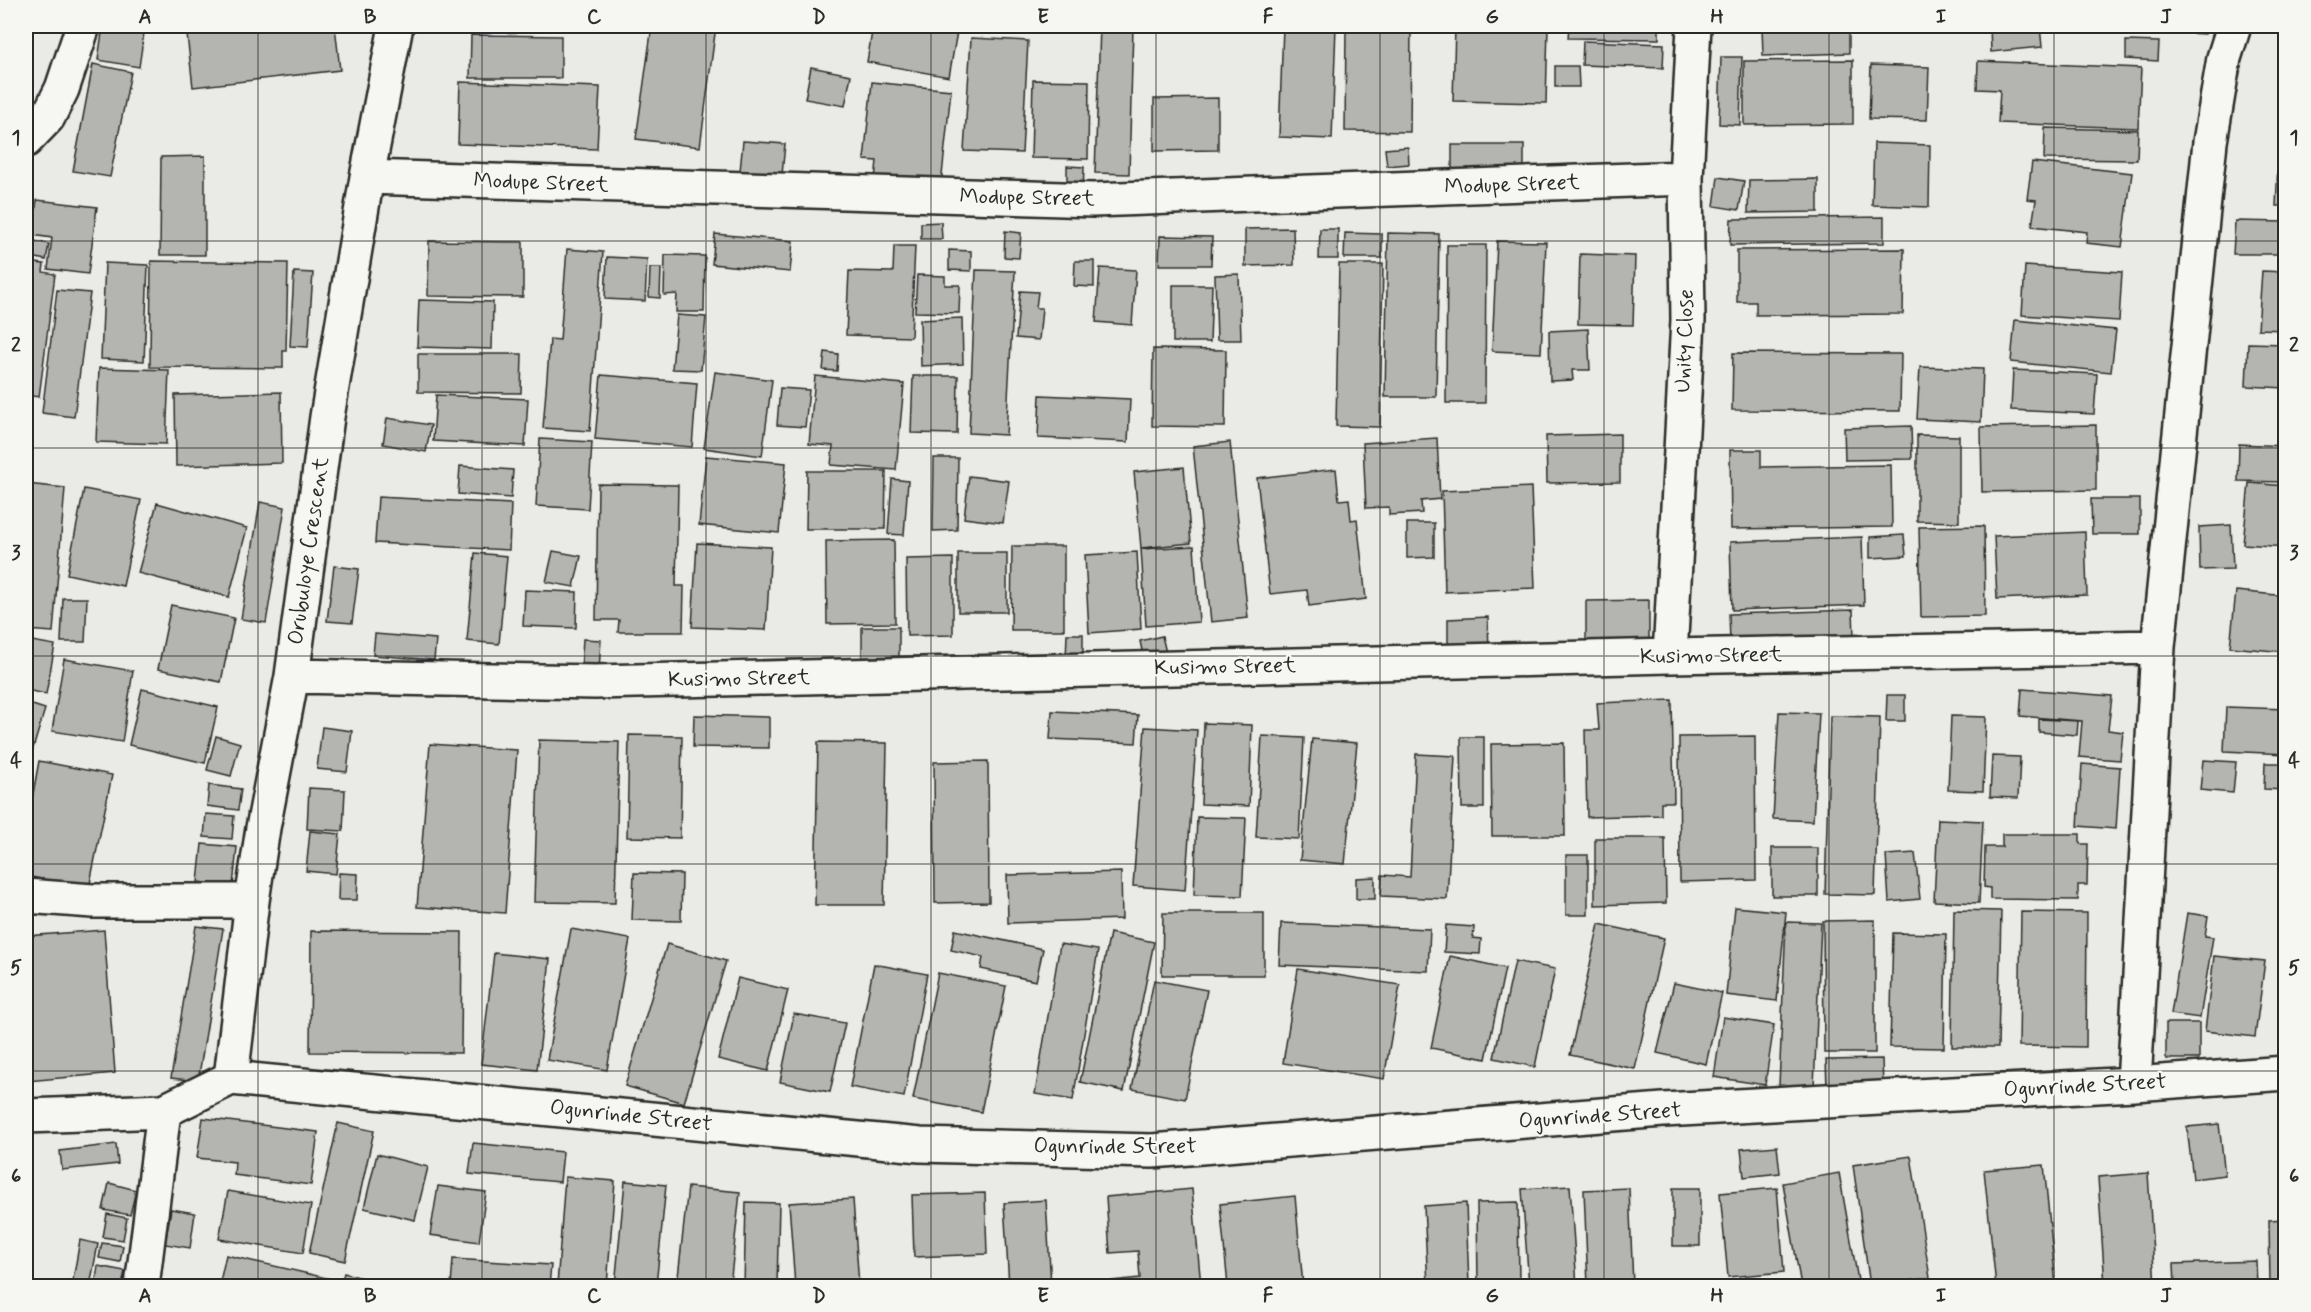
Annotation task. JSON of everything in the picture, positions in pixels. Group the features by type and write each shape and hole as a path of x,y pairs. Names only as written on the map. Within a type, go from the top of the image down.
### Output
{"street":[{"path":"26,140 48,117 62,89 83,26"},
{"name":"Orubuloye Crescent","path":"231,1078 252,901 263,828 292,676 327,417 367,177 396,26"},
{"name":"Unity Close","path":"1670,656 1688,320 1686,178 1694,26"},
{"path":"2134,1084 2158,647 2210,142 2224,58 2234,26"},
{"name":"Modupe Street","path":"367,177 1093,200 1686,178"},
{"name":"Kusimo Street","path":"292,676 596,682 1670,656 2158,647"},
{"path":"26,896 93,901 252,901"},
{"name":"Ogunrinde Street","path":"231,1078 920,1145 1152,1151 1663,1110 2134,1084 2286,1073"},
{"path":"26,1116 164,1111 231,1078"},
{"path":"142,1287 164,1111"}],"building":[{"path":"103,26 145,26 139,67 98,60"},
{"path":"186,26 335,26 340,70 193,87"},
{"path":"652,26 716,26 700,147 636,139"},
{"path":"794,26 853,26 852,32"},
{"path":"873,26 958,26 949,77 867,62"},
{"path":"1100,26 1133,26 1129,174 1095,173"},
{"path":"1140,26 1234,26 1234,28 1140,29"},
{"path":"1283,26 1336,26 1332,139 1279,137"},
{"path":"1346,26 1411,26 1410,132 1345,131"},
{"path":"1455,26 1548,26 1546,103 1453,101"},
{"path":"1569,26 1659,26 1659,39 1568,38"},
{"path":"1762,26 1849,26 1849,53 1763,56"},
{"path":"1990,26 2040,26 2042,47 1991,52"},
{"path":"2105,26 2206,26 2205,34 2105,29"},
{"path":"471,35 561,36 561,78 470,78"},
{"path":"971,38 1028,41 1022,153 964,151"},
{"path":"1583,41 1664,44 1663,68 1582,65"},
{"path":"2126,41 2159,42 2158,61 2126,59"},
{"path":"1721,57 1742,57 1740,125 1719,124"},
{"path":"1853,60 1853,124 1744,125 1744,61"},
{"path":"1978,61 2141,68 2138,128 1998,123 2000,90 1977,89"},
{"path":"93,64 131,72 110,177 73,171"},
{"path":"1871,65 1929,67 1927,120 1869,119"},
{"path":"1555,66 1578,66 1579,87 1555,87"},
{"path":"811,67 851,75 845,106 805,99"},
{"path":"1033,80 1089,81 1088,159 1031,158"},
{"path":"460,82 600,87 597,149 458,144"},
{"path":"872,82 951,90 941,185 875,179 877,161 864,160"},
{"path":"1218,98 1218,150 1154,151 1154,99"},
{"path":"2045,128 2138,130 2137,160 2044,159"},
{"path":"743,141 785,144 781,185 739,181"},
{"path":"1874,143 1930,145 1929,207 1872,205"},
{"path":"2279,143 2286,143 2286,206 2276,206"},
{"path":"1452,145 1524,145 1524,176 1452,176"},
{"path":"1408,147 1409,164 1387,166 1385,149"},
{"path":"205,156 205,255 160,255 161,157"},
{"path":"2032,162 2132,173 2122,247 2086,243 2087,232 2032,226 2036,200 2027,199"},
{"path":"1067,166 1084,167 1083,193 1067,193"},
{"path":"1718,177 1744,181 1739,210 1714,206"},
{"path":"1818,179 1818,212 1748,213 1749,180"},
{"path":"37,200 97,207 88,274 48,269 52,238 32,235"},
{"path":"1884,217 1884,243 1730,245 1731,219"},
{"path":"2235,221 2286,222 2286,254 2233,254"},
{"path":"941,222 942,239 921,239 921,223"},
{"path":"1293,228 1294,265 1245,266 1245,229"},
{"path":"1320,229 1338,229 1338,259 1319,259"},
{"path":"1005,231 1021,233 1019,258 1004,257"},
{"path":"1345,233 1382,234 1382,258 1344,258"},
{"path":"1388,233 1439,234 1436,397 1385,397"},
{"path":"715,234 793,241 790,272 712,264"},
{"path":"1160,236 1212,237 1211,265 1159,265"},
{"path":"26,239 49,244 46,260 26,256"},
{"path":"429,241 523,242 523,297 428,296"},
{"path":"1497,241 1546,242 1541,353 1492,351"},
{"path":"1447,245 1486,245 1485,403 1446,403"},
{"path":"894,246 915,246 911,337 846,335 849,271 893,272"},
{"path":"567,249 603,252 590,431 543,428 550,339 560,340"},
{"path":"1904,249 1903,314 1756,315 1756,302 1737,302 1737,250"},
{"path":"949,250 971,251 971,271 949,270"},
{"path":"1580,254 1635,256 1633,325 1578,324"},
{"path":"665,255 705,256 704,312 676,312 677,294 664,295"},
{"path":"607,257 647,259 645,301 605,299"},
{"path":"151,261 288,263 286,351 283,351 283,368 150,367"},
{"path":"1075,261 1094,261 1094,287 1074,286"},
{"path":"26,262 44,264 43,272 55,274 39,397 26,395"},
{"path":"105,263 148,265 144,361 101,359"},
{"path":"1339,264 1383,264 1380,427 1336,426"},
{"path":"2025,266 2122,272 2119,321 2022,315"},
{"path":"650,268 661,268 660,298 649,297"},
{"path":"1100,268 1136,270 1132,325 1096,322"},
{"path":"976,270 1015,271 1006,435 969,433"},
{"path":"2262,271 2286,272 2286,330 2258,329"},
{"path":"294,272 313,273 308,347 290,346"},
{"path":"1239,274 1241,340 1217,340 1215,275"},
{"path":"917,275 945,276 945,285 960,285 959,313 915,312"},
{"path":"1173,285 1212,285 1210,342 1173,342"},
{"path":"57,290 90,293 74,417 42,413"},
{"path":"1020,291 1038,292 1036,308 1042,308 1039,340 1016,338"},
{"path":"419,300 493,302 492,349 417,347"},
{"path":"677,315 706,317 701,370 672,369"},
{"path":"962,318 963,364 921,366 920,320"},
{"path":"2015,320 2116,330 2111,372 2011,362"},
{"path":"1588,329 1590,370 1572,370 1573,380 1550,381 1549,331"},
{"path":"2248,343 2286,344 2286,388 2246,386"},
{"path":"1153,349 1226,350 1225,427 1152,426"},
{"path":"825,352 838,354 837,371 823,370"},
{"path":"1733,353 1901,354 1900,411 1732,410"},
{"path":"418,354 522,354 521,393 418,392"},
{"path":"1920,367 1983,369 1981,422 1917,419"},
{"path":"99,368 169,370 166,444 96,442"},
{"path":"2013,370 2097,374 2094,414 2011,410"},
{"path":"715,372 772,380 762,456 704,448"},
{"path":"601,375 697,383 692,447 595,439"},
{"path":"815,376 904,384 896,470 831,465 833,446 809,444"},
{"path":"913,376 958,376 957,434 911,433"},
{"path":"780,388 809,390 805,427 777,425"},
{"path":"281,392 282,463 176,466 175,395"},
{"path":"436,395 528,399 525,446 433,441"},
{"path":"1040,395 1130,399 1128,442 1038,438"},
{"path":"387,418 431,425 426,452 383,444"},
{"path":"2096,425 2096,490 1982,492 1981,427"},
{"path":"1911,426 1912,459 1845,460 1844,428"},
{"path":"1620,434 1620,482 1547,483 1546,436"},
{"path":"1917,435 1959,436 1959,522 1917,521"},
{"path":"1437,438 1440,499 1421,501 1422,513 1389,515 1389,507 1366,508 1363,443"},
{"path":"540,439 592,442 588,509 536,506"},
{"path":"1230,442 1248,618 1211,622 1193,446"},
{"path":"2239,444 2286,446 2286,482 2238,481"},
{"path":"1730,450 1761,450 1761,467 1891,465 1892,527 1731,529"},
{"path":"706,456 786,463 779,533 699,525"},
{"path":"934,458 958,458 957,530 933,531"},
{"path":"460,466 513,470 511,498 458,494"},
{"path":"1184,467 1191,543 1141,548 1134,472"},
{"path":"1336,469 1339,500 1349,499 1351,520 1357,519 1366,599 1309,606 1307,590 1270,594 1257,478"},
{"path":"807,471 886,471 885,529 806,529"},
{"path":"969,476 1009,481 1003,523 964,518"},
{"path":"892,479 908,481 904,535 888,534"},
{"path":"2249,483 2286,486 2286,547 2243,544"},
{"path":"26,484 65,488 53,632 26,630"},
{"path":"598,484 678,485 676,586 684,586 683,632 618,632 619,620 596,620"},
{"path":"1531,487 1535,588 1445,592 1442,491"},
{"path":"84,489 141,500 123,586 67,574"},
{"path":"378,497 511,504 509,550 375,543"},
{"path":"2091,499 2140,499 2140,534 2092,534"},
{"path":"260,502 285,507 266,623 241,619"},
{"path":"157,503 247,528 229,597 138,573"},
{"path":"1407,523 1434,523 1434,557 1407,558"},
{"path":"2231,525 2233,569 2200,570 2199,527"},
{"path":"1984,526 1985,616 1921,617 1919,527"},
{"path":"2085,532 2087,595 1997,599 1994,536"},
{"path":"1904,535 1906,556 1870,558 1870,537"},
{"path":"1862,537 1864,605 1732,610 1730,542"},
{"path":"894,540 895,623 827,624 826,541"},
{"path":"697,543 771,547 766,630 692,627"},
{"path":"1012,546 1064,546 1064,630 1011,630"},
{"path":"1194,546 1199,622 1146,626 1141,549"},
{"path":"553,551 581,556 574,587 546,582"},
{"path":"1137,552 1141,629 1089,633 1085,555"},
{"path":"475,553 507,556 499,644 467,641"},
{"path":"958,553 1007,553 1007,612 958,612"},
{"path":"953,558 953,635 907,636 906,559"},
{"path":"334,566 359,569 352,623 327,621"},
{"path":"525,590 577,592 576,628 523,626"},
{"path":"2236,591 2286,596 2286,652 2230,647"},
{"path":"63,598 87,598 85,642 61,642"},
{"path":"1649,600 1649,642 1586,643 1586,601"},
{"path":"171,605 234,618 221,682 158,669"},
{"path":"1853,610 1854,637 1730,642 1729,614"},
{"path":"1488,617 1489,655 1448,656 1448,619"},
{"path":"862,627 899,627 899,669 862,670"},
{"path":"375,634 436,639 434,660 373,655"},
{"path":"1067,634 1083,634 1083,661 1066,661"},
{"path":"1162,636 1168,661 1145,665 1140,641"},
{"path":"583,639 601,640 599,670 581,669"},
{"path":"26,640 55,645 46,694 26,690"},
{"path":"64,659 133,671 122,742 52,731"},
{"path":"142,689 218,707 205,763 129,745"},
{"path":"2022,689 2112,696 2108,730 2123,732 2120,760 2079,757 2082,721 2020,716"},
{"path":"1887,695 1905,695 1905,721 1886,721"},
{"path":"1672,700 1674,802 1661,802 1661,815 1587,817 1585,730 1599,730 1597,703"},
{"path":"26,703 45,709 28,765 26,765"},
{"path":"2226,707 2286,709 2286,754 2224,751"},
{"path":"1052,711 1138,715 1136,743 1050,739"},
{"path":"1779,712 1819,713 1813,821 1773,819"},
{"path":"694,715 769,717 769,748 693,747"},
{"path":"1830,716 1880,717 1875,895 1825,894"},
{"path":"1951,716 1986,717 1983,791 1948,790"},
{"path":"2039,719 2078,721 2077,735 2039,732"},
{"path":"1204,723 1252,725 1249,806 1201,804"},
{"path":"322,727 352,731 347,772 317,769"},
{"path":"1145,727 1197,730 1185,890 1133,886"},
{"path":"629,735 682,736 680,838 627,837"},
{"path":"216,736 240,743 231,776 207,770"},
{"path":"1262,736 1304,738 1299,839 1256,837"},
{"path":"1755,736 1756,880 1680,882 1679,737"},
{"path":"1461,737 1484,737 1484,808 1462,808"},
{"path":"1312,739 1357,743 1345,864 1300,860"},
{"path":"539,740 619,742 615,903 534,902"},
{"path":"818,742 887,743 884,905 815,905"},
{"path":"1564,743 1565,836 1492,836 1491,744"},
{"path":"430,744 517,750 505,913 417,907"},
{"path":"1416,754 1455,756 1447,899 1381,896 1382,875 1410,877"},
{"path":"1992,756 2020,757 2018,798 1990,797"},
{"path":"2203,760 2236,762 2233,793 2200,790"},
{"path":"39,761 112,775 89,888 26,876 26,832"},
{"path":"988,761 989,902 935,903 934,762"},
{"path":"2265,763 2286,763 2286,790 2264,789"},
{"path":"2082,764 2120,767 2116,829 2078,826"},
{"path":"209,785 241,789 238,810 207,806"},
{"path":"309,788 345,790 343,831 307,829"},
{"path":"206,814 234,816 232,839 204,837"},
{"path":"1197,817 1246,818 1242,896 1194,895"},
{"path":"1938,819 1983,821 1979,903 1934,901"},
{"path":"310,831 340,834 336,874 306,871"},
{"path":"2002,834 2080,834 2080,844 2088,844 2087,885 2078,885 2078,900 1990,899 1990,888 1984,887 1985,847 2002,847"},
{"path":"1595,838 1665,838 1666,903 1595,905"},
{"path":"202,844 237,847 233,886 198,882"},
{"path":"1772,848 1818,848 1818,896 1772,896"},
{"path":"1915,853 1920,899 1889,902 1886,855"},
{"path":"1566,855 1588,855 1588,915 1566,915"},
{"path":"1121,872 1122,919 1008,923 1007,875"},
{"path":"339,873 358,874 357,900 338,900"},
{"path":"634,873 682,874 681,921 632,920"},
{"path":"1375,877 1375,899 1356,899 1356,878"},
{"path":"2280,884 2286,884 2286,902 2280,902"},
{"path":"1735,907 1786,912 1777,1001 1726,995"},
{"path":"1954,910 2001,911 1998,1047 1952,1047"},
{"path":"2021,912 2087,913 2086,1047 2019,1046"},
{"path":"1163,913 1264,913 1264,975 1162,975"},
{"path":"2187,913 2208,916 2205,936 2213,937 2200,1018 2171,1014"},
{"path":"1875,920 1875,1053 1824,1053 1823,921"},
{"path":"1786,922 1821,923 1814,1087 1779,1086"},
{"path":"1281,923 1430,929 1428,971 1279,965"},
{"path":"1599,924 1664,938 1635,1069 1570,1055"},
{"path":"1446,925 1474,927 1473,938 1481,939 1480,954 1444,952"},
{"path":"196,926 223,929 198,1081 171,1078"},
{"path":"571,929 630,939 607,1070 547,1060"},
{"path":"104,930 115,1073 27,1081 26,936"},
{"path":"955,930 1043,949 1036,981 981,969 983,957 951,950"},
{"path":"311,931 462,932 461,1053 310,1052"},
{"path":"1110,933 1154,942 1124,1091 1080,1082"},
{"path":"1893,933 1946,934 1944,1048 1890,1047"},
{"path":"667,944 726,961 684,1103 625,1086"},
{"path":"1060,944 1098,950 1073,1100 1035,1094"},
{"path":"494,953 550,959 537,1070 481,1064"},
{"path":"1450,956 1505,968 1486,1059 1431,1048"},
{"path":"2214,956 2265,961 2255,1037 2205,1031"},
{"path":"1515,961 1555,969 1535,1067 1494,1058"},
{"path":"874,964 927,974 904,1097 850,1087"},
{"path":"1298,969 1400,985 1384,1079 1283,1063"},
{"path":"938,973 1006,986 981,1112 913,1099"},
{"path":"738,978 788,990 768,1071 718,1059"},
{"path":"1154,980 1207,990 1185,1099 1132,1089"},
{"path":"1674,983 1722,993 1706,1064 1657,1053"},
{"path":"794,1014 845,1023 830,1092 780,1082"},
{"path":"1723,1017 1774,1025 1765,1085 1714,1077"},
{"path":"2166,1023 2199,1023 2199,1059 2166,1059"},
{"path":"1882,1059 1883,1087 1827,1088 1826,1060"},
{"path":"203,1118 318,1132 311,1185 234,1175 235,1162 197,1158"},
{"path":"338,1123 374,1131 345,1261 309,1253"},
{"path":"2219,1124 2225,1175 2193,1179 2187,1127"},
{"path":"473,1143 563,1152 560,1182 469,1174"},
{"path":"116,1144 118,1164 62,1170 60,1151"},
{"path":"1777,1146 1780,1173 1744,1177 1741,1149"},
{"path":"377,1154 428,1167 415,1220 364,1208"},
{"path":"1911,1156 1930,1278 1870,1286 1853,1165"},
{"path":"2044,1165 2056,1286 1996,1286 1984,1170"},
{"path":"1839,1173 1859,1286 1801,1286 1783,1183"},
{"path":"2148,1173 2155,1286 2105,1286 2098,1177"},
{"path":"565,1177 615,1181 607,1286 557,1286"},
{"path":"625,1181 666,1185 656,1286 615,1286"},
{"path":"109,1183 136,1190 130,1215 103,1210"},
{"path":"438,1186 486,1192 479,1242 430,1235"},
{"path":"1570,1186 1577,1286 1529,1286 1522,1189"},
{"path":"688,1187 740,1192 730,1286 677,1286"},
{"path":"1629,1188 1633,1286 1588,1286 1584,1190"},
{"path":"1673,1188 1700,1188 1700,1246 1673,1246"},
{"path":"1777,1188 1784,1272 1728,1277 1720,1193"},
{"path":"1192,1189 1201,1286 1112,1286 1112,1281 1140,1278 1138,1251 1110,1253 1106,1197"},
{"path":"228,1191 311,1205 303,1253 219,1239"},
{"path":"985,1193 987,1254 914,1257 912,1195"},
{"path":"1295,1196 1303,1286 1228,1286 1220,1204"},
{"path":"853,1199 859,1286 795,1286 789,1203"},
{"path":"1046,1200 1051,1286 1009,1286 1004,1203"},
{"path":"746,1202 779,1203 777,1286 744,1286"},
{"path":"1518,1202 1519,1286 1478,1286 1477,1203"},
{"path":"1466,1203 1469,1286 1428,1286 1424,1206"},
{"path":"171,1209 195,1213 190,1248 165,1244"},
{"path":"107,1214 127,1218 123,1240 103,1237"},
{"path":"2286,1219 2286,1286 2270,1286 2269,1220"},
{"path":"80,1240 98,1244 90,1286 72,1286"},
{"path":"102,1243 123,1246 120,1262 99,1258"},
{"path":"226,1255 331,1279 329,1286 219,1286"},
{"path":"453,1259 551,1265 549,1286 451,1286"},
{"path":"2256,1261 2257,1286 2175,1286 2174,1264"},
{"path":"98,1266 125,1271 122,1286 95,1286"},
{"path":"344,1273 392,1286 340,1286"}]}
